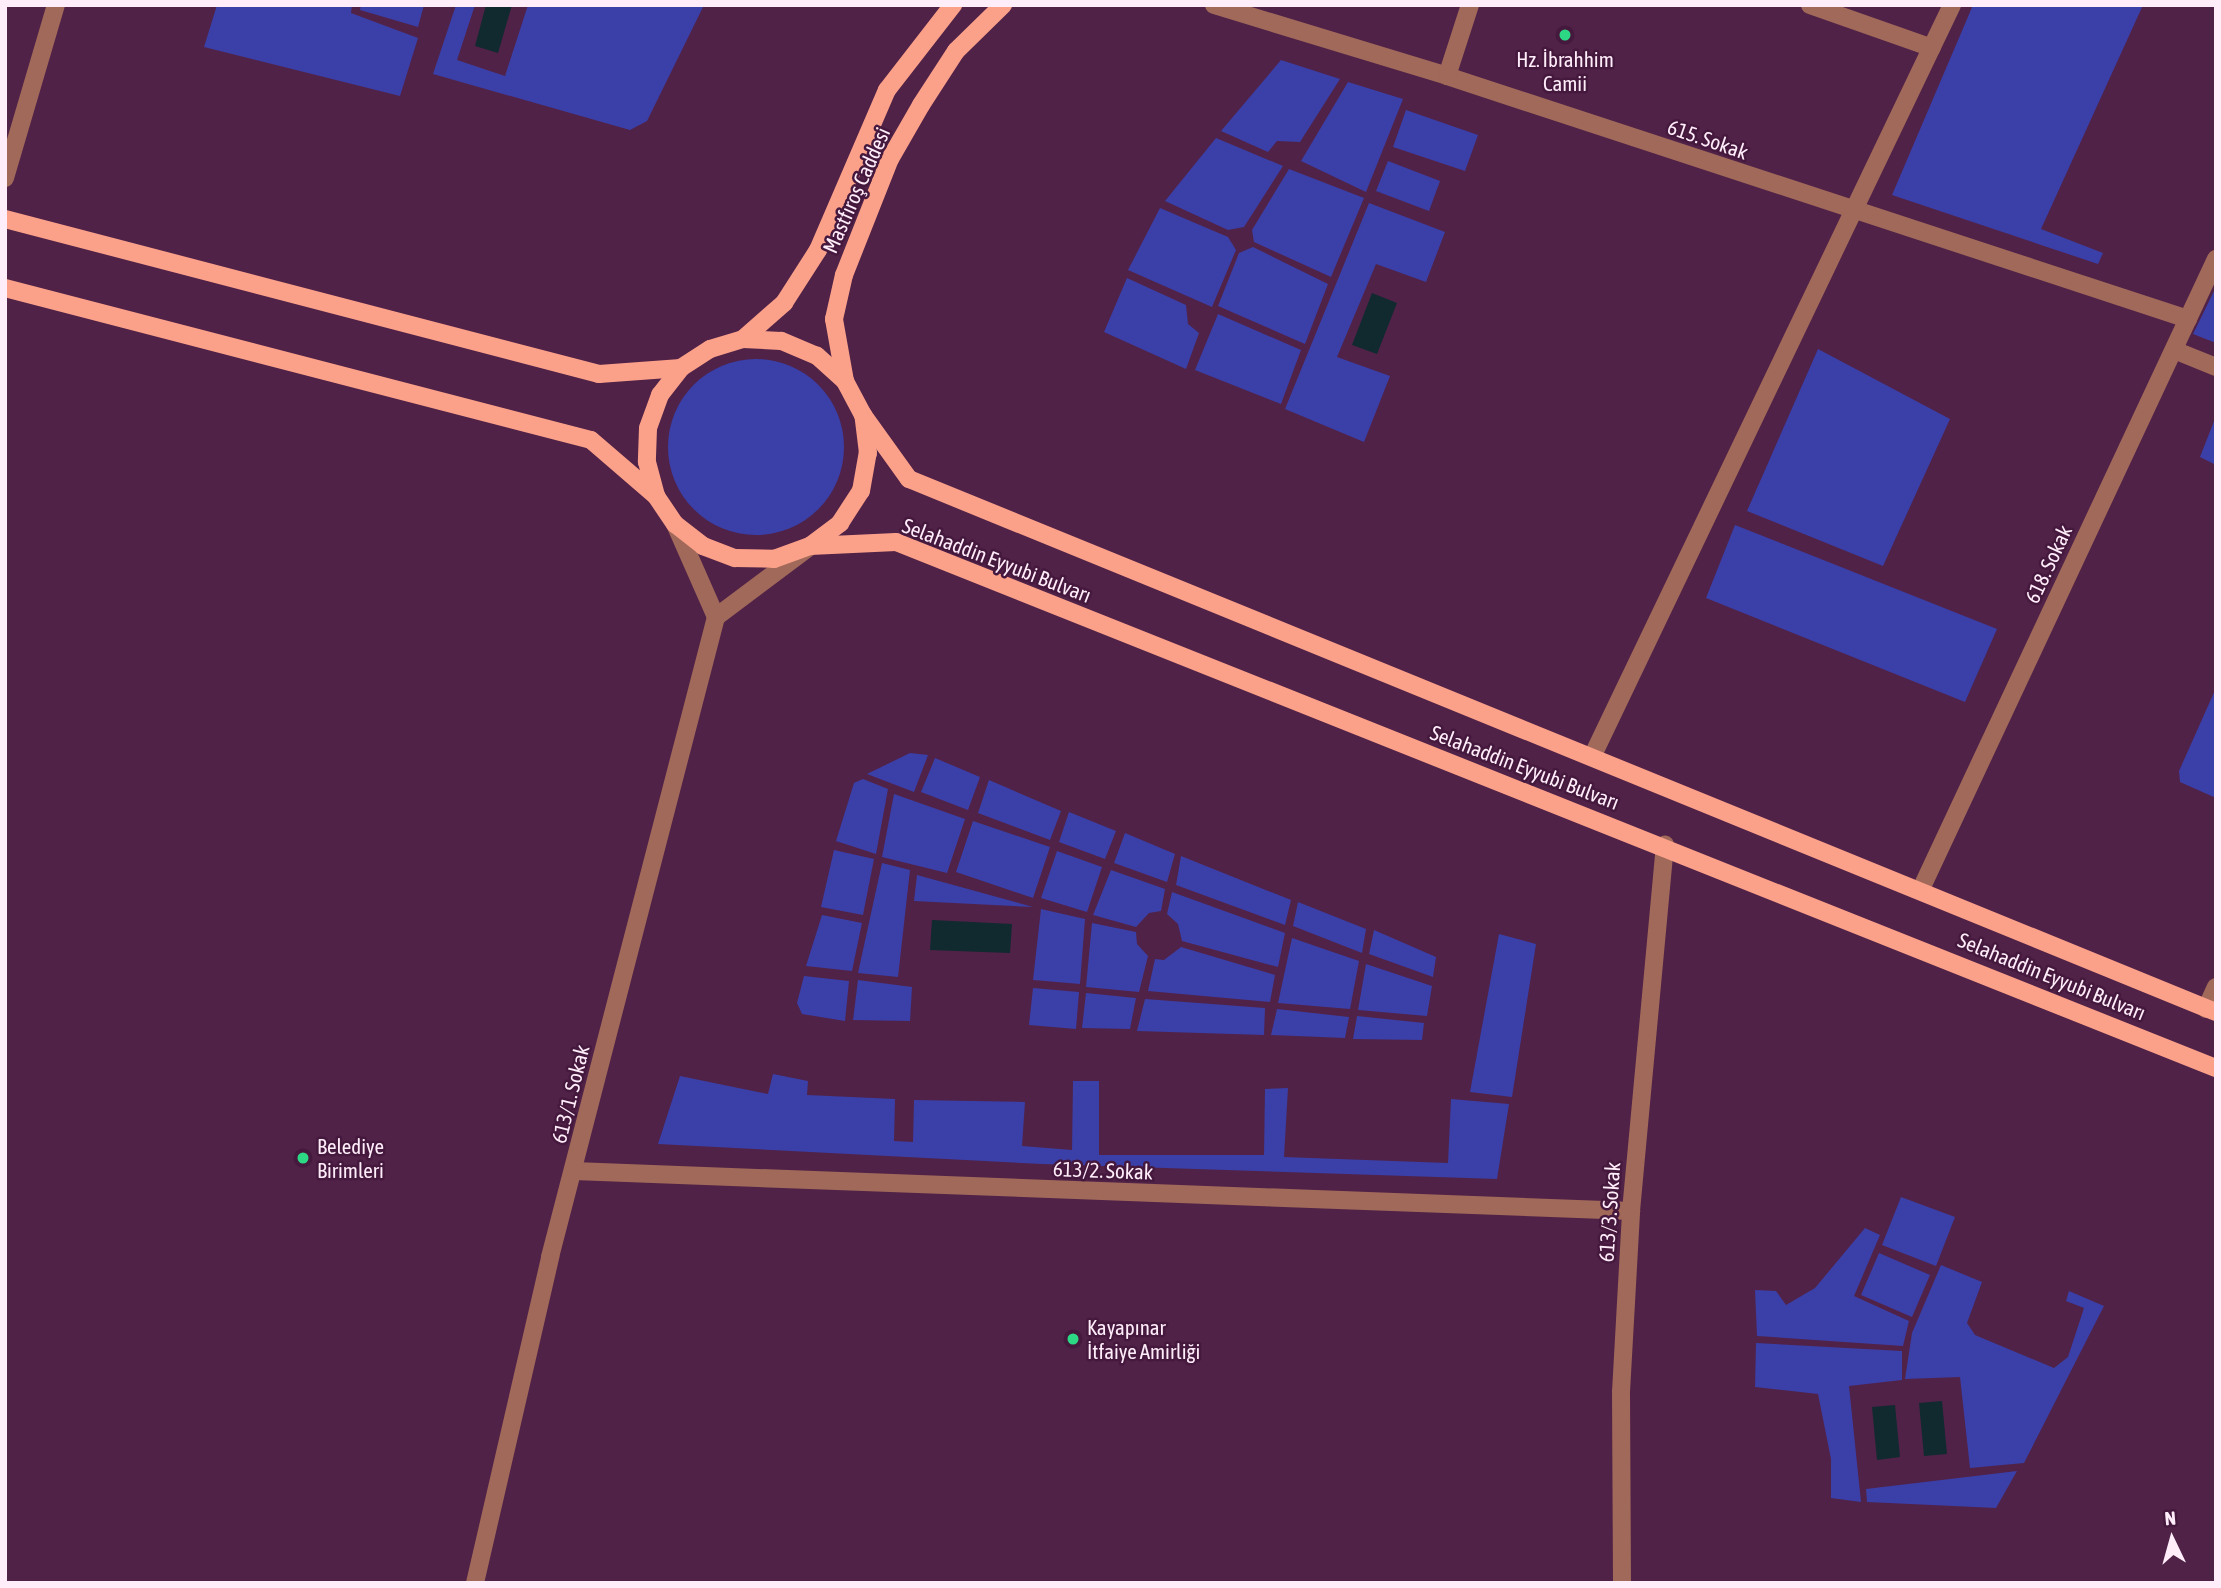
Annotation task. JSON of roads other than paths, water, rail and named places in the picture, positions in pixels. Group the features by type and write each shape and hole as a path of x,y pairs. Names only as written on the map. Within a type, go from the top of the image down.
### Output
{"main road":[{"name":"Mastfıroş Caddesi","path":"743,339 784,303 798,282 839,204 887,90 953,5"},
{"name":"Mastfıroş Caddesi","path":"845,381 834,319 844,275 890,159 956,51 1003,5"},
{"path":"5,219 598,374 681,368"},
{"path":"5,288 591,440 656,496 676,524 703,546 735,558 774,559 810,547 840,523 860,491 869,453 863,415 845,381 817,356 781,341 743,339 710,349 681,368 660,395 648,428 647,463 656,496"},
{"name":"Selahaddin Eyyubi Bulvarı","path":"863,415 909,480 1921,889 2211,1011"},
{"name":"Selahaddin Eyyubi Bulvarı","path":"810,547 896,542 1665,845 2216,1068"}],"street":[{"path":"5,178 56,5"},
{"name":"615. Sokak","path":"1214,5 1447,76 2188,319"},
{"path":"1447,76 1470,5"},
{"path":"1810,5 1932,48"},
{"path":"1592,757 1952,5"},
{"name":"618. Sokak","path":"1921,889 2216,259"},
{"path":"2174,350 2216,367"},
{"path":"676,524 716,617 810,547"},
{"name":"613/1. Sokak","path":"475,1583 550,1257 716,617"},
{"name":"613/3. Sokak","path":"1622,1583 1621,1392 1631,1211 1665,845"},
{"path":"2211,1011 2216,988"},
{"name":"613/2. Sokak","path":"574,1171 1631,1211"}],"place":[{"name":"Hz. İbrahhim Camii","path":"1565,35"},
{"name":"Belediye Birimleri","path":"303,1158"},
{"name":"Kayapınar İtfaiye Amirliği","path":"1073,1339"}]}
